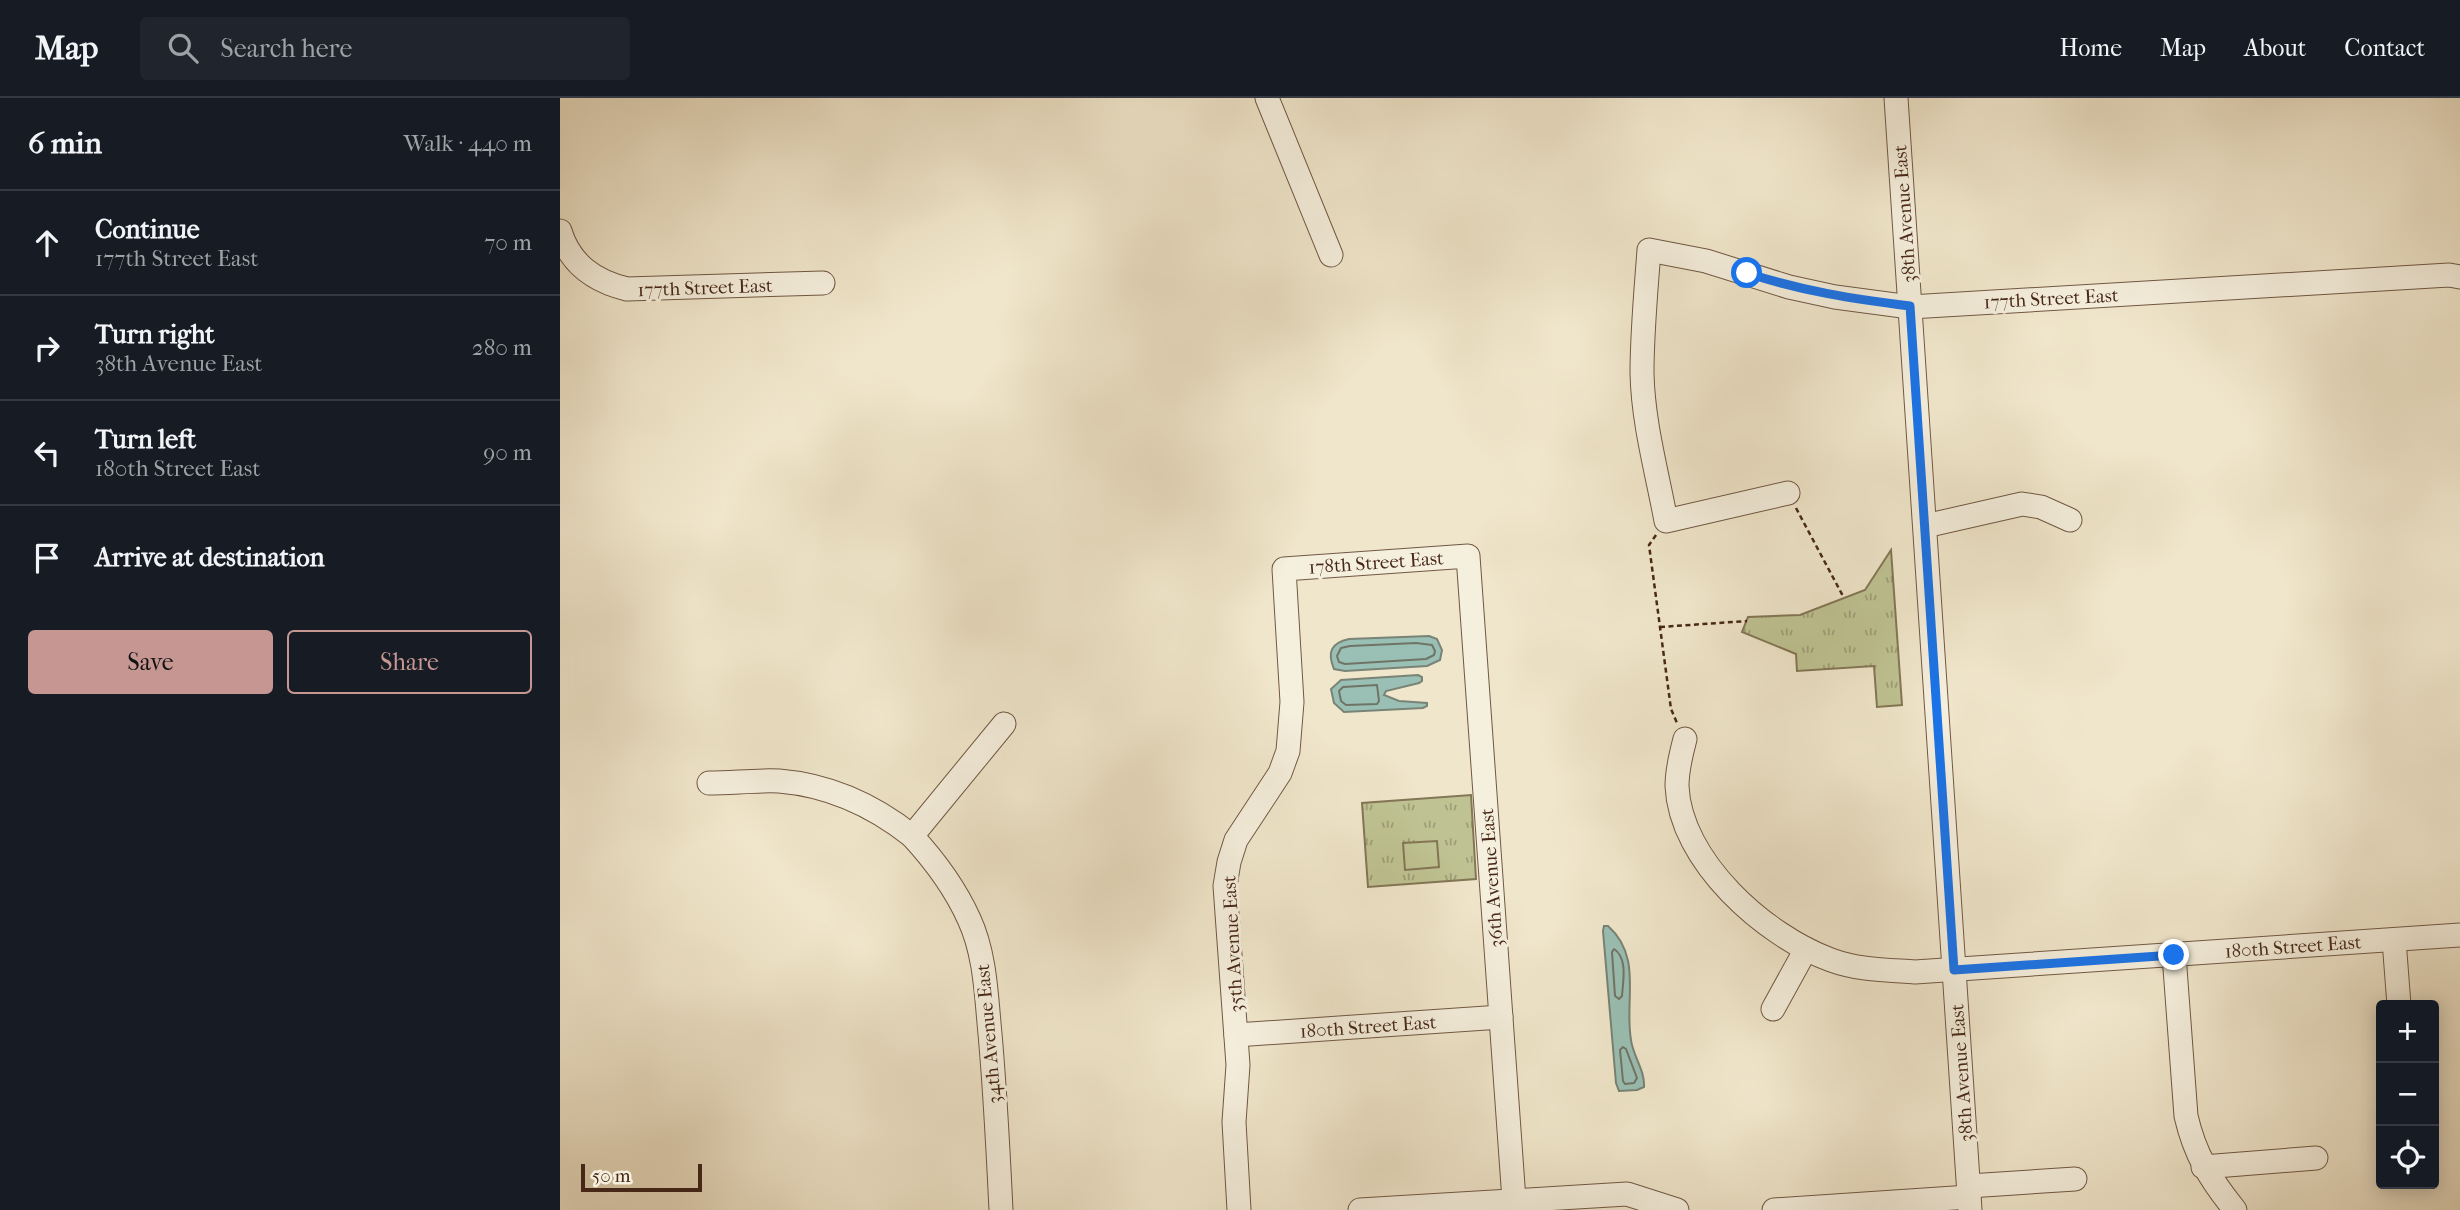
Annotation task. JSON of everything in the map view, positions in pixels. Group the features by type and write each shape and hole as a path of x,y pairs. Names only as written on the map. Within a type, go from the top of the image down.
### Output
{"street":[{"path":"1267,98 1331,255"},
{"name":"38th Avenue East","path":"1896,98 1969,1198"},
{"name":"177th Street East","path":"560,231 570,255 591,275 610,285 626,289 823,284"},
{"name":"177th Street East","path":"1666,522 1644,397 1643,361 1649,250 1706,261 1789,287 1835,297 1910,306 2435,276 2460,277"},
{"path":"1666,522 1788,493"},
{"path":"1925,526 2022,504 2040,507 2070,520"},
{"name":"178th Street East","path":"1284,569 1468,555"},
{"name":"36th Avenue East","path":"1468,555 1514,1200"},
{"name":"35th Avenue East","path":"1239,1210 1234,1122 1238,1065 1225,886 1236,840 1280,773 1288,751 1292,702 1284,569"},
{"path":"912,836 1003,724"},
{"name":"180th Street East","path":"1685,739 1677,787 1683,816 1695,843 1731,895 1779,935 1831,960 1874,970 1916,972 2460,935"},
{"name":"34th Avenue East","path":"709,783 777,781 842,794 876,810 912,836 943,872 970,920 985,977 1001,1210"},
{"path":"2394,940 2399,1000"},
{"path":"1773,1009 1806,949"},
{"path":"2174,955 2186,1116 2203,1167 2235,1210"},
{"name":"180th Street East","path":"1236,1035 1500,1017"},
{"path":"2203,1167 2316,1158"},
{"path":"1787,1210 1969,1198 2075,1179"},
{"path":"1360,1210 1627,1194 1677,1210"}],"path":[{"path":"1788,493 1844,598"},
{"path":"1666,522 1649,545 1671,709 1685,739"},
{"path":"1660,627 1747,621"}],"green space":[{"path":"1891,550 1902,705 1877,707 1874,666 1797,671 1796,654 1742,632 1748,617 1800,615 1865,590"},
{"path":"1471,795 1476,879 1368,887 1362,803"},
{"path":"1437,841 1439,867 1405,870 1403,843"}],"water":[{"path":"1429,636 1437,639 1442,650 1440,660 1427,666 1345,671 1334,669 1332,663 1331,653 1334,646 1349,639"},
{"path":"1418,675 1422,677 1419,683 1386,691 1384,695 1399,701 1427,703 1423,708 1344,712 1334,703 1331,689 1341,680"},
{"path":"1604,926 1608,926 1619,938 1629,965 1629,1025 1634,1052 1644,1081 1644,1087 1637,1090 1619,1091 1616,1083"}],"route":[{"path":"1747,273 1789,287 1835,297 1910,306 1954,970 2174,955"}]}
